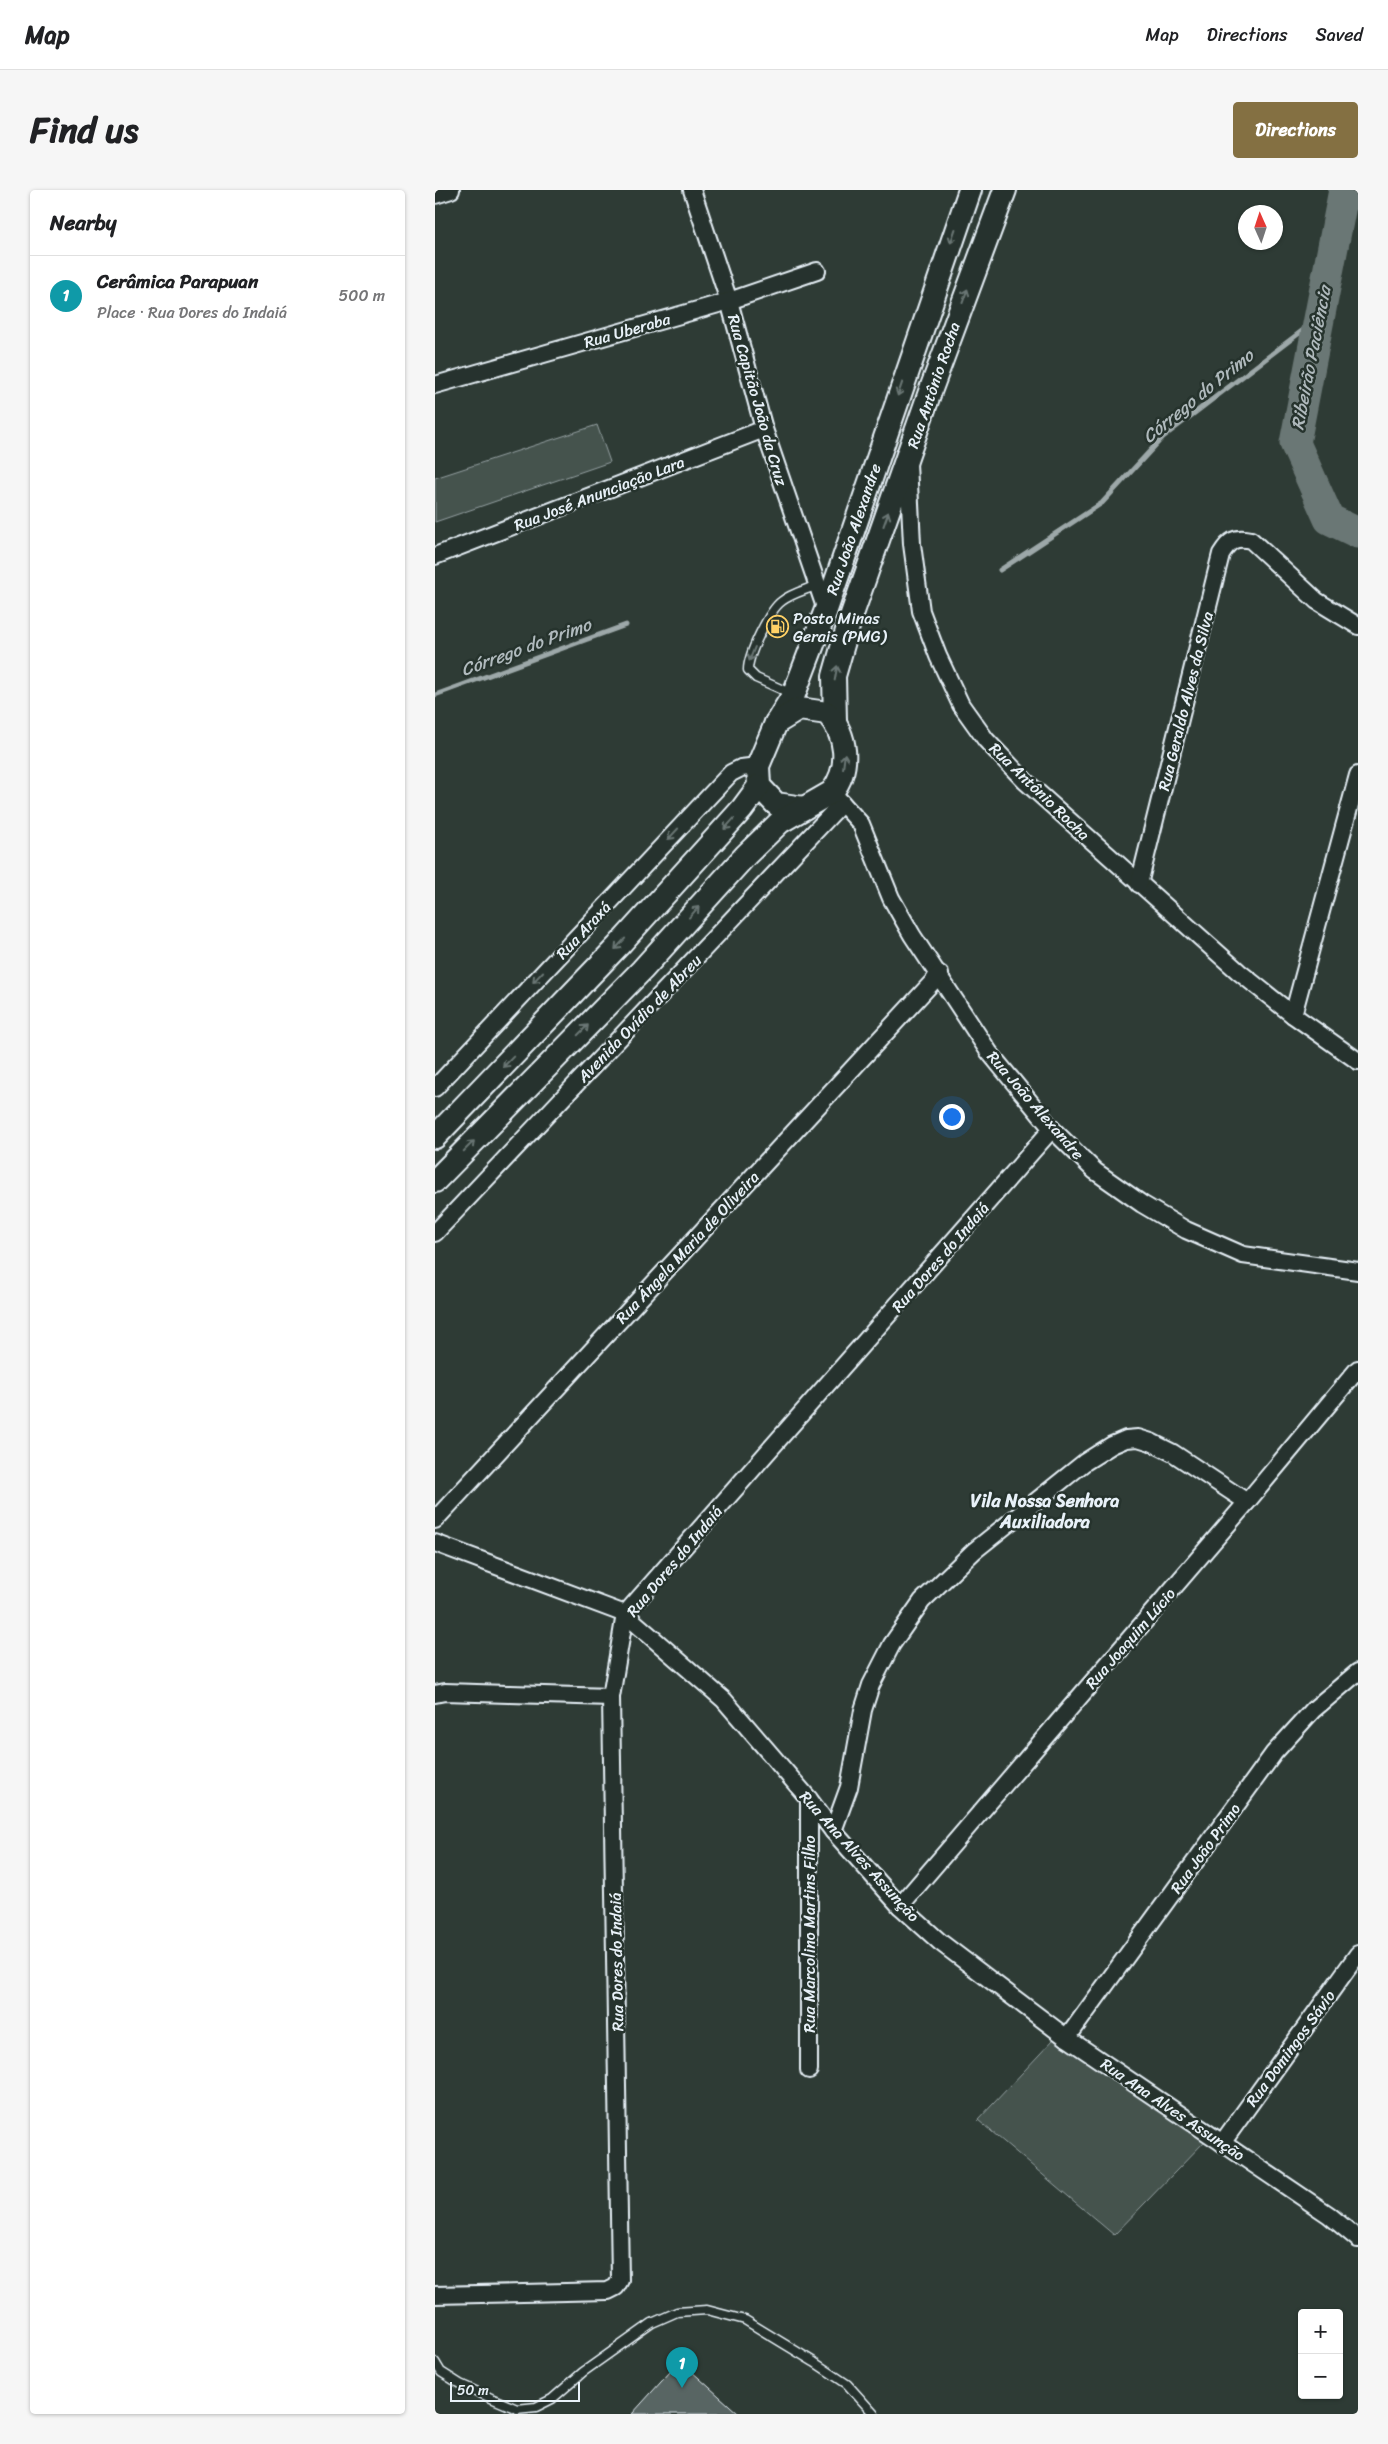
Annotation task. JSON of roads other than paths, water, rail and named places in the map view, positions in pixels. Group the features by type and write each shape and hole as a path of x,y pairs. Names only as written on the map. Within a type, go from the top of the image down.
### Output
{"main road":[{"name":"Rua Antônio Rocha","path":"882,444 970,190"},
{"name":"Rua Antônio Rocha","path":"908,458 934,380 1005,190"},
{"name":"Rua João Alexandre","path":"759,776 776,723 794,694 826,610 882,444"},
{"name":"Rua João Alexandre","path":"837,798 838,785 845,760 842,734 835,721 834,676 850,620 908,458"},
{"path":"776,723 799,709 827,712 835,721"},
{"path":"759,776 776,804 804,808 837,798"},
{"path":"435,1137 618,946 742,809 759,776"},
{"name":"Avenida Ovídio de Abreu","path":"435,1181 642,970 745,855 780,822 804,808"}],"street":[{"path":"435,195 451,190"},
{"name":"Rua Capitão João da Cruz","path":"692,190 729,300 764,429 826,610"},
{"name":"Rua Uberaba","path":"435,385 729,300 817,271"},
{"name":"Rua José Anunciação Lara","path":"435,556 764,429"},
{"name":"Rua Antônio Rocha","path":"908,458 913,544 921,611 938,656 961,705 986,740 1025,781 1239,972 1293,1015 1358,1061"},
{"name":"Rua Geraldo Alves da Silva","path":"1139,884 1221,554 1227,543 1239,537 1251,540 1317,601 1358,626"},
{"name":"Rua Araxá","path":"435,1088 731,772 741,768 759,776"},
{"path":"1293,1015 1358,775"},
{"name":"Rua João Alexandre","path":"837,798 861,824 891,898 912,935 940,974 989,1052 1053,1129 1095,1171 1142,1204 1186,1230 1243,1255 1358,1271"},
{"name":"Avenida Ovídio de Abreu","path":"435,1232 837,798"},
{"name":"Rua Ângela Maria de Oliveira","path":"435,1520 940,974"},
{"name":"Rua Dores do Indaiá","path":"435,2295 608,2291 616,2287 620,2280 611,1697 625,1614 1053,1129"},
{"name":"Rua Joaquim Lúcio","path":"901,1906 1247,1502 1358,1369"},
{"path":"833,1831 849,1787 863,1710 871,1685 892,1644 928,1594 974,1551 1085,1462 1112,1445 1127,1439 1138,1438 1173,1453 1247,1502"},
{"name":"Rua Ana Alves Assunção","path":"435,1543 625,1614 724,1700 809,1799 833,1831 901,1906 940,1942 1067,2038 1329,2215 1358,2238"},
{"name":"Rua João Primo","path":"1067,2038 1274,1753 1313,1710 1358,1672"},
{"path":"435,1694 445,1692 611,1697"},
{"name":"Rua Marcolino Martins Filho","path":"809,1799 809,2070"},
{"name":"Rua Domingos Sávio","path":"1222,2143 1358,1954"}],"lane":[{"path":"794,694 756,678 748,670 748,660 774,608 787,598 817,585"},
{"path":"435,2362 441,2372 460,2384 491,2398 517,2409 536,2407 552,2399 583,2372 651,2323 677,2312 707,2310 745,2320 813,2362 847,2384 874,2414"}],"waterway":[{"name":"Ribeirão Paciência","path":"1344,190 1295,443 1329,519 1358,533"},
{"name":"Córrego do Primo","path":"1000,570 1102,503 1163,437 1319,318"},
{"name":"Córrego do Primo","path":"435,695 626,625"}],"place":[{"name":"Posto Minas Gerais (PMG)","path":"777,627"},
{"name":"Cerâmica Parapuan","path":"682,2388"}],"district":[{"name":"Vila Nossa Senhora Auxiliadora","path":"1045,1511"}]}
